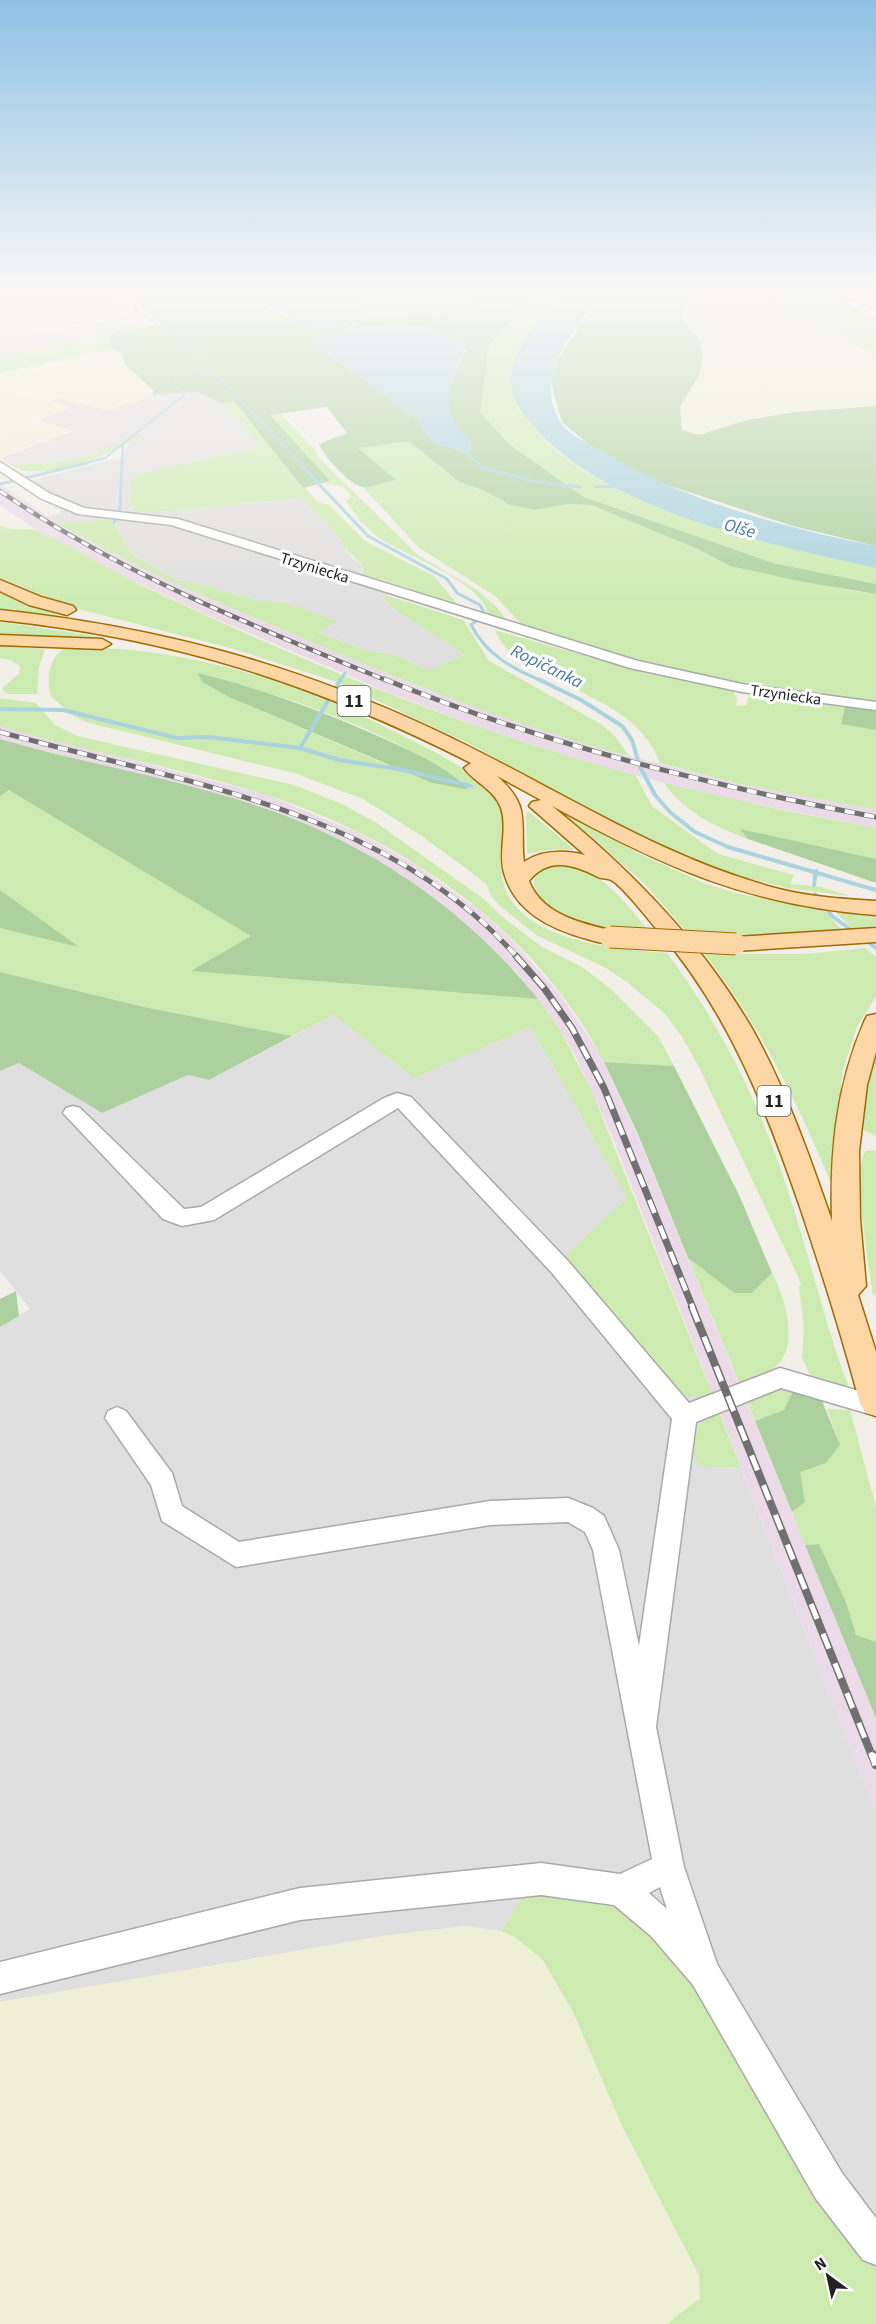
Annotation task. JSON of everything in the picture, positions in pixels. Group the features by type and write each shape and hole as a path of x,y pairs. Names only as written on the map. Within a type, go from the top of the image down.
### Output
{"main road":[{"path":"0,585 35,601 218,649 237,660"},
{"name":"11","path":"0,615 116,630 237,660 328,690 440,742 494,773 537,803 601,856 644,901 705,977 740,1030 765,1080 799,1164 854,1326 876,1405"},
{"path":"0,640 147,647 237,660"},
{"path":"440,742 500,770 635,843 719,879 817,903 876,908"},
{"path":"440,742 496,786 511,807 512,853 518,881 527,899 545,915 563,925 610,938 736,944 815,941 876,935"},
{"path":"518,881 529,868 543,861 575,858 602,870 644,901"},
{"path":"854,1326 844,1203 847,1139 851,1102 860,1062 876,1022"}],"street":[{"name":"Trzyniecka","path":"0,465 18,480 64,505 84,512 145,516 174,522 441,607 635,665 709,682 876,706"},
{"path":"74,1113 171,1213 183,1218 206,1214 391,1103 397,1100 404,1102 560,1267 685,1416 642,1725"},
{"path":"685,1416 780,1378 876,1405"},
{"path":"117,1418 163,1481 171,1513 236,1555 490,1513 568,1510 584,1516 595,1524 606,1550 669,1867 704,1974"},
{"path":"621,1890 669,1867"},
{"path":"0,1978 300,1904 541,1879 621,1890 662,1925 704,1974 830,2186 876,2247"}],"shaded area":[{"path":"52,401 73,401 107,410 133,401 222,403 261,447 132,475 134,512 160,512 302,498 342,541 340,542 352,558 363,566 360,576 385,581 396,586 383,597 395,610 465,655 429,670 391,654 366,651 317,631 336,621 286,603 256,600 218,590 215,587 176,580 133,555 111,519 57,523 48,517 61,513 61,510 52,507 68,502 30,481 121,457 128,444 138,436 132,435 112,448 72,461 11,465 1,458 73,431 39,420 71,407"},
{"path":"0,484 58,523 114,554 226,606 404,681 497,715 618,753 735,783 876,810 876,828 726,798 606,768 481,728 387,692 207,615 94,562 37,530 0,505"},
{"path":"0,726 264,794 359,833 418,866 480,911 509,937 559,993 599,1052 636,1132 876,1718 876,1813 612,1136 576,1057 560,1030 518,974 402,875 345,842 252,804 0,739"},
{"path":"334,1015 414,1078 531,1027 627,1198 564,1258 672,1387 713,1396 731,1469 741,1468 876,1813 876,2266 835,2210 527,1890 501,1931 465,1926 383,1936 0,2002 0,1327 30,1309 0,1271 0,1071 19,1063 102,1113 188,1075 209,1080"}],"green space":[{"path":"0,401 49,401 72,407 0,434"},
{"path":"70,401 136,401 107,410"},
{"path":"234,401 317,502 329,505 365,541 434,576 459,606 385,581 359,576 363,572 363,566 302,498 160,512 134,512 130,497 132,475 260,447 222,403"},
{"path":"234,401 394,401 413,415 432,442 468,453 471,442 452,422 448,401 481,401 480,412 510,445 584,497 773,563 876,584 876,594 730,566 700,550 591,505 568,504 535,510 510,505 483,490 459,482 409,441 358,448 396,480 363,487 351,481 338,469 319,444 347,433 327,407 270,415 330,481 303,488"},
{"path":"481,401 518,401 518,408 544,439 575,465 613,487 700,523 792,549 876,568 876,584 773,563 584,497 510,445 480,412"},
{"path":"556,401 683,401 680,407 682,430 699,435 747,420 795,412 876,406 876,546 793,526 618,469 562,422"},
{"path":"683,401 876,401 876,406 795,412 747,420 699,435 682,430 680,407"},
{"path":"280,413 316,451 318,457 418,555 475,589 496,606 509,623 488,617 484,605 475,593 460,582 392,546 371,531 346,501 352,497 343,487 325,483 330,482 269,415"},
{"path":"43,422 74,431 0,457 0,437"},
{"path":"132,435 138,436 112,451 76,465 38,471 23,470 11,465 74,459 104,450"},
{"path":"394,441 409,441 459,482 483,490 510,505 535,510 568,504 591,505 715,558 847,590 876,594 876,702 741,682 663,667 525,628 495,596 418,547 363,487 395,480 358,448"},
{"path":"111,519 133,555 176,580 216,587 218,590 256,600 286,603 337,621 318,632 366,651 391,654 429,670 465,655 395,610 383,594 463,620 489,661 601,724 615,736 629,756 499,716 372,667 171,581 113,554 57,523"},
{"path":"0,525 10,529 39,531 160,594 335,672 514,739 635,775 653,807 718,854 794,875 790,884 821,887 850,896 786,888 740,876 653,846 470,744 337,682 234,649 71,607 0,578"},
{"path":"0,592 60,616 0,609"},
{"path":"0,622 103,637 0,635"},
{"path":"495,630 645,673 733,691 737,699 736,706 747,705 748,697 754,695 845,707 841,724 876,730 876,810 735,783 660,763 646,738 625,718 601,702 526,664 507,649"},
{"path":"0,645 45,649 39,667 37,694 8,694 3,691 3,687 19,674 20,666 10,660 0,658"},
{"path":"69,647 158,654 202,661 245,672 329,701 431,750 470,773 487,788 501,807 504,826 501,868 507,892 521,912 541,926 592,944 667,953 721,1036 764,1126 795,1213 831,1336 848,1385 846,1391 814,1383 802,1358 804,1328 799,1287 801,1283 699,1067 682,1037 665,1014 606,968 536,935 500,906 491,896 487,885 475,875 419,834 363,799 294,773 89,723 73,716 51,696 49,689 49,674 53,660","holes":["202,682 284,698 328,713 408,749 453,777 468,790 432,783 229,697"]},
{"path":"198,673 286,699 371,733 435,764 459,780 469,790 432,783 229,697 202,682"},
{"path":"0,698 36,703 55,725 77,736 294,785 342,804 375,822 484,899 500,915 542,947 582,967 611,989 658,1036 674,1066 604,1062 576,1014 542,971 503,931 461,895 414,863 366,836 315,813 231,784 0,726"},
{"path":"845,707 876,711 876,730 841,724"},
{"path":"0,739 221,794 294,819 334,837 410,880 445,906 509,966 538,999 191,971 251,936 9,790 0,796"},
{"path":"664,783 782,810 876,828 876,859 741,830 748,839 724,829 691,810"},
{"path":"9,789 252,936 193,971 538,999 560,1030 592,1091 713,1396 700,1398 683,1396 624,1327 615,1323 563,1258 627,1198 531,1027 414,1078 334,1015 292,1036 144,1007 0,972 0,928 77,946 0,890 0,796"},
{"path":"559,809 642,855 706,884 739,894 822,908 842,930 794,935 690,936 645,884"},
{"path":"528,811 575,850 555,849 527,854 526,812"},
{"path":"740,829 876,859 876,883 748,839"},
{"path":"557,864 586,871 599,879 622,899 652,934 582,922 548,906 538,895 534,880 539,871"},
{"path":"0,890 79,947 0,928"},
{"path":"833,910 876,913 876,926 853,929"},
{"path":"865,948 876,957 876,997 857,1027 842,1073 834,1190 793,1097 777,1067 725,981 704,954 805,954"},
{"path":"0,972 144,1007 292,1036 209,1080 188,1075 102,1113 19,1063 0,1071"},
{"path":"876,1053 876,1136 863,1130 861,1123 869,1075"},
{"path":"604,1062 674,1066 739,1195 772,1273 752,1293 734,1293 688,1258 637,1132"},
{"path":"876,1150 876,1294 873,1296 860,1177 866,1151"},
{"path":"688,1258 734,1293 752,1293 772,1273 785,1305 789,1330 785,1353 772,1370 741,1387"},
{"path":"16,1291 19,1316 0,1327 0,1299"},
{"path":"794,1389 784,1410 755,1421 746,1399 769,1390"},
{"path":"794,1389 822,1401 840,1445 826,1463 800,1472 805,1502 792,1512 755,1421 784,1410"},
{"path":"827,1409 850,1410 876,1507 876,1642 856,1636 846,1602 819,1544 805,1545 792,1512 805,1502 799,1471 826,1463 840,1445"},
{"path":"719,1412 741,1468 698,1466 691,1438 702,1422"},
{"path":"819,1544 846,1602 856,1635 876,1642 876,1718 805,1545"},
{"path":"527,1890 607,1898 673,1951 835,2210 876,2266 876,2324 667,2324 700,2298 699,2275 622,2126 573,2012 543,1960 515,1937 501,1931"},
{"path":"465,1926 501,1931 515,1937 543,1960 573,2012 622,2126 699,2275 700,2298 667,2324 0,2324 0,2002 383,1936"}],"water":[{"path":"394,401 449,401 456,424 472,443 468,453 431,442 413,415"},
{"name":"Olše","path":"552,401 564,427 583,441 630,467 698,497 804,530 876,546 876,568 740,535 646,503 603,481 565,456 533,426 516,402"}],"waterway":[{"path":"81,464 105,458 176,401"},
{"name":"Ropičanka","path":"242,401 301,464"},
{"path":"122,464 123,445"},
{"path":"463,449 482,468 537,482 580,487"},
{"path":"0,484 87,463"},
{"path":"114,522 120,509 122,463"},
{"name":"Ropičanka","path":"299,463 368,536 447,579 457,593 480,605 485,614 471,625 484,645 510,665 542,681"},
{"path":"596,487 618,486"},
{"path":"340,681 345,673"},
{"path":"300,748 341,679"},
{"name":"Ropičanka","path":"538,679 581,700 622,726 632,740 640,767 655,795 670,812 695,832 728,847 816,873"},
{"path":"0,709 63,710 177,738 208,737 300,748"},
{"path":"300,748 339,760 398,769 471,786"},
{"path":"814,885 816,873"},
{"name":"Ropičanka","path":"816,873 876,890"},
{"path":"815,894 832,916 855,933"},
{"path":"863,938 876,948"}],"railway":[{"path":"0,491 92,548 140,573 238,619 388,681"},
{"path":"384,679 565,743 751,791 876,817"},
{"path":"0,732 208,786 277,808 343,834 407,866 465,907 516,956"},
{"path":"516,956 544,988 572,1028 604,1088 693,1308"},
{"path":"692,1307 872,1756"},
{"path":"872,1754 876,1765"}]}
